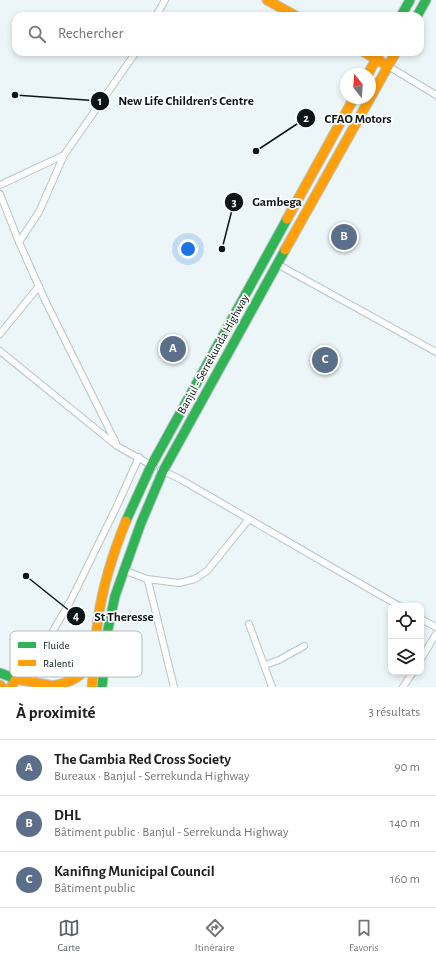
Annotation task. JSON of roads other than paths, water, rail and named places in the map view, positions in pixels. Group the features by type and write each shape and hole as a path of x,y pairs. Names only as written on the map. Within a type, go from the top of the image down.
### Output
{"main road":[{"path":"267,0 289,12"},
{"path":"402,12 410,0"},
{"path":"419,12 426,0"},
{"path":"371,68 378,56 388,66"},
{"name":"Banjul - Serrekunda Highway","path":"108,631 115,596 123,570 141,522 163,471 240,330 394,56"},
{"name":"Banjul - Serrekunda Highway","path":"97,631 106,581 124,524 151,466 351,104"},
{"path":"0,673 14,683 27,685 56,686 68,684 80,677"},
{"name":"Banjul - Serrekunda Highway","path":"92,687 93,677"},
{"name":"Banjul - Serrekunda Highway","path":"102,687 103,677"}],"street":[{"path":"158,12 165,0"},
{"path":"19,242 39,212 64,155 133,56"},
{"path":"388,66 436,95"},
{"path":"0,185 64,155"},
{"path":"0,194 19,242 39,286 117,446"},
{"path":"277,264 436,352"},
{"path":"0,334 39,286"},
{"path":"0,351 117,446 249,519 394,603"},
{"path":"53,631 71,600 139,457"},
{"path":"123,570 147,579 179,583 194,579 207,571 249,519"},
{"path":"147,579 174,687"},
{"path":"424,620 436,627"},
{"path":"249,624 272,687"},
{"path":"424,653 436,634"},
{"path":"265,665 279,660 304,646"},
{"path":"403,687 411,675"}],"place":[{"name":"New Life Children's Centre","path":"15,95"},
{"name":"CFAO Motors","path":"256,151"},
{"name":"DHL","path":"344,237"},
{"name":"Gambega","path":"222,249"},
{"name":"The Gambia Red Cross Society","path":"173,349"},
{"name":"Kanifing Municipal Council","path":"325,360"},
{"name":"St Theresse","path":"26,576"}]}
